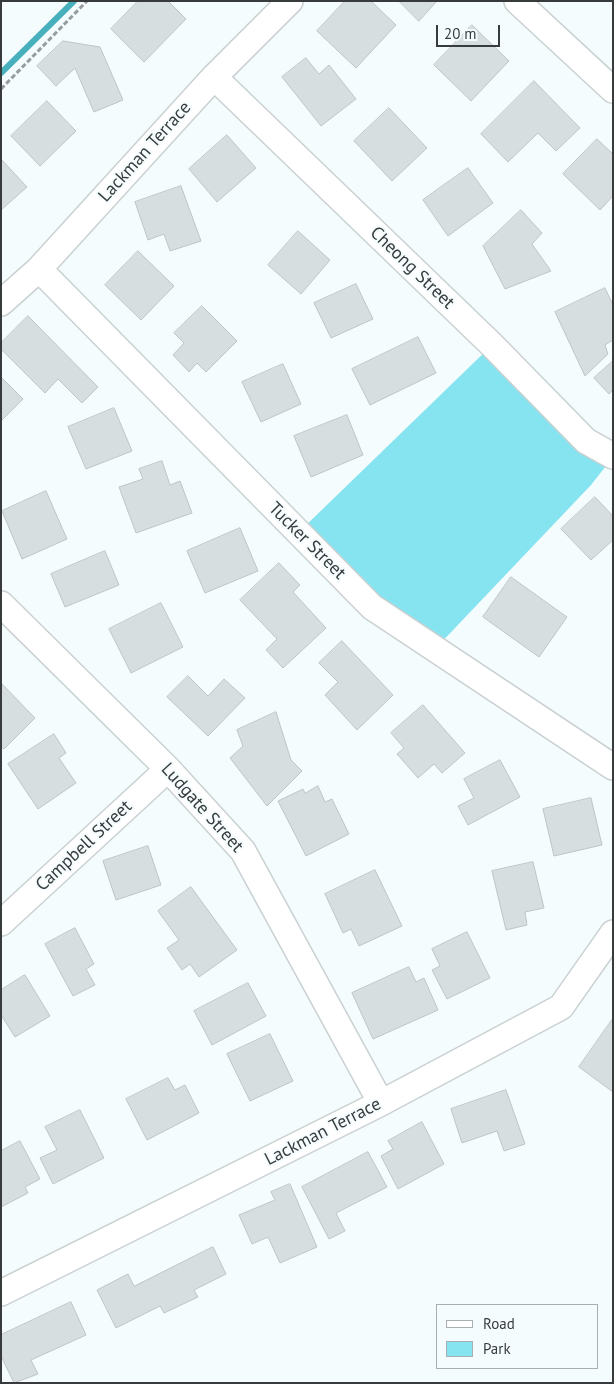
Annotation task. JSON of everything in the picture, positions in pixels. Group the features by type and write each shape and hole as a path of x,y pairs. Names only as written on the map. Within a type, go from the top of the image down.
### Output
{"street":[{"name":"Lackman Terrace","path":"1,303 39,269 214,77 290,1"},
{"path":"517,1 613,90"},
{"name":"Cheong Street","path":"214,77 492,345 586,441 613,456"},
{"name":"Tucker Street","path":"39,269 372,607 613,767"},
{"name":"Ludgate Street","path":"1,604 168,769 243,851 381,1103"},
{"name":"Campbell Street","path":"1,923 168,769"},
{"name":"Lackman Terrace","path":"1,1293 381,1103 561,1007 613,933"}],"path":[{"path":"1,89 87,1"}],"green space":[{"path":"492,345 613,457 591,485 435,649 299,532"}],"building":[{"path":"138,1 168,1 186,19 144,62 111,29"},
{"path":"345,1 371,1 396,25 356,68 317,31"},
{"path":"399,1 437,1 419,21"},
{"path":"472,25 509,61 471,101 434,65"},
{"path":"63,41 100,47 123,100 94,112 75,68 56,86 37,66"},
{"path":"306,58 319,74 329,65 356,99 321,126 282,77"},
{"path":"534,81 580,128 556,151 538,133 508,162 481,134"},
{"path":"47,101 76,131 40,166 11,136"},
{"path":"389,108 427,148 392,181 354,141"},
{"path":"227,135 256,168 217,202 189,169"},
{"path":"597,139 613,154 613,196 600,210 563,174"},
{"path":"1,159 27,187 1,210"},
{"path":"468,168 493,203 448,236 423,200"},
{"path":"181,186 201,241 170,251 164,234 148,240 135,202"},
{"path":"521,210 542,233 532,244 551,271 505,289 483,246"},
{"path":"298,231 330,260 301,294 268,265"},
{"path":"138,251 174,286 141,320 105,285"},
{"path":"356,284 373,319 331,338 314,303"},
{"path":"605,288 613,305 613,340 605,345 608,354 585,376 555,312"},
{"path":"202,306 237,341 206,372 197,363 189,372 173,355 184,343 174,333"},
{"path":"28,316 98,387 82,403 58,379 45,393 1,349 1,343"},
{"path":"418,337 436,373 370,405 352,369"},
{"path":"613,361 613,390 609,394 594,378"},
{"path":"283,364 301,404 261,422 242,382"},
{"path":"1,377 23,399 1,421"},
{"path":"114,408 132,451 86,469 68,427"},
{"path":"347,415 363,455 311,477 294,436"},
{"path":"162,461 170,485 180,481 192,513 136,533 119,487 143,479 139,469"},
{"path":"46,491 67,539 22,559 2,511"},
{"path":"595,497 613,516 613,540 591,560 561,529"},
{"path":"240,528 258,571 205,593 187,551"},
{"path":"105,551 119,585 65,607 51,574"},
{"path":"279,563 300,585 293,592 326,628 283,668 266,650 277,639 240,600"},
{"path":"511,577 567,617 539,657 483,617"},
{"path":"161,603 183,647 131,673 109,629"},
{"path":"342,641 393,695 357,730 325,695 338,682 319,663"},
{"path":"188,676 208,696 224,679 245,698 208,736 167,697"},
{"path":"1,683 35,718 4,749 1,747"},
{"path":"423,705 465,753 442,773 434,764 418,778 397,754 404,748 391,733"},
{"path":"276,712 291,760 302,771 267,806 230,758 243,746 237,730"},
{"path":"54,734 66,753 59,758 76,783 38,809 8,764"},
{"path":"500,760 520,797 468,825 458,806 474,798 464,779"},
{"path":"318,786 325,802 332,799 349,834 306,856 278,801 303,789 305,793"},
{"path":"591,798 602,845 554,856 543,809"},
{"path":"148,846 161,885 116,900 103,861"},
{"path":"533,862 544,908 525,912 527,925 506,930 492,871"},
{"path":"375,870 402,926 359,946 351,929 343,933 325,894"},
{"path":"191,887 237,950 199,977 190,964 182,970 167,948 179,940 158,911"},
{"path":"75,928 94,964 86,969 95,985 73,996 45,944"},
{"path":"467,932 490,978 447,999 432,970 440,966 432,949"},
{"path":"409,967 416,982 424,978 438,1010 373,1039 352,993"},
{"path":"25,975 50,1016 15,1037 1,1015 1,990"},
{"path":"248,983 266,1016 212,1045 194,1011"},
{"path":"613,1021 613,1092 579,1067"},
{"path":"270,1034 293,1081 250,1101 227,1054"},
{"path":"168,1078 175,1090 185,1085 199,1113 147,1140 126,1099"},
{"path":"506,1090 525,1144 504,1151 497,1131 462,1143 451,1109"},
{"path":"80,1110 104,1158 53,1184 40,1158 57,1150 45,1127"},
{"path":"422,1122 444,1164 398,1189 381,1156 393,1149 388,1141"},
{"path":"20,1141 40,1179 25,1187 28,1193 1,1207 1,1151"},
{"path":"368,1152 387,1187 336,1213 345,1231 329,1239 302,1187"},
{"path":"290,1184 317,1247 280,1263 268,1237 252,1244 239,1215 275,1200 271,1192"},
{"path":"213,1247 226,1274 194,1290 198,1297 164,1313 160,1306 116,1328 97,1290 128,1274 134,1286"},
{"path":"71,1302 86,1335 31,1360 38,1374 14,1383 1,1356 1,1335"}],"waterway":[{"path":"1,73 74,1"}]}
